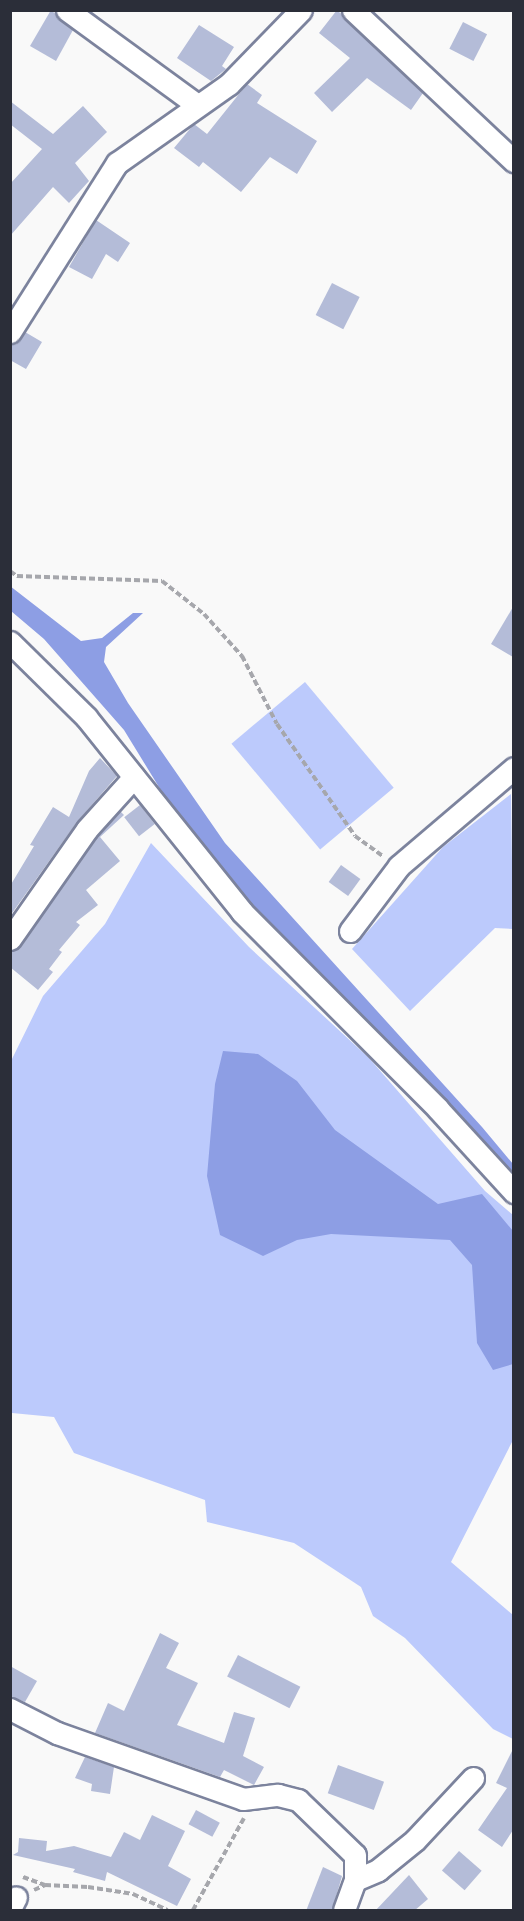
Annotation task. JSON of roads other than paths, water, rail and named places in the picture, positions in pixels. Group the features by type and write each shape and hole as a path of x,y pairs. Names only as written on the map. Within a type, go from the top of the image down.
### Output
{"street":[{"path":"67,10 196,104"},
{"path":"10,332 117,163 196,104 229,84 301,10"},
{"path":"353,10 513,161"},
{"path":"10,642 86,717 242,912 438,1109 513,1192"},
{"path":"350,931 399,866 513,768"},
{"path":"10,939 87,829 134,777"},
{"path":"10,1709 57,1733 252,1802 278,1795 298,1800 355,1855 355,1880 344,1911"},
{"path":"355,1880 378,1870 414,1840 473,1778"}]}
